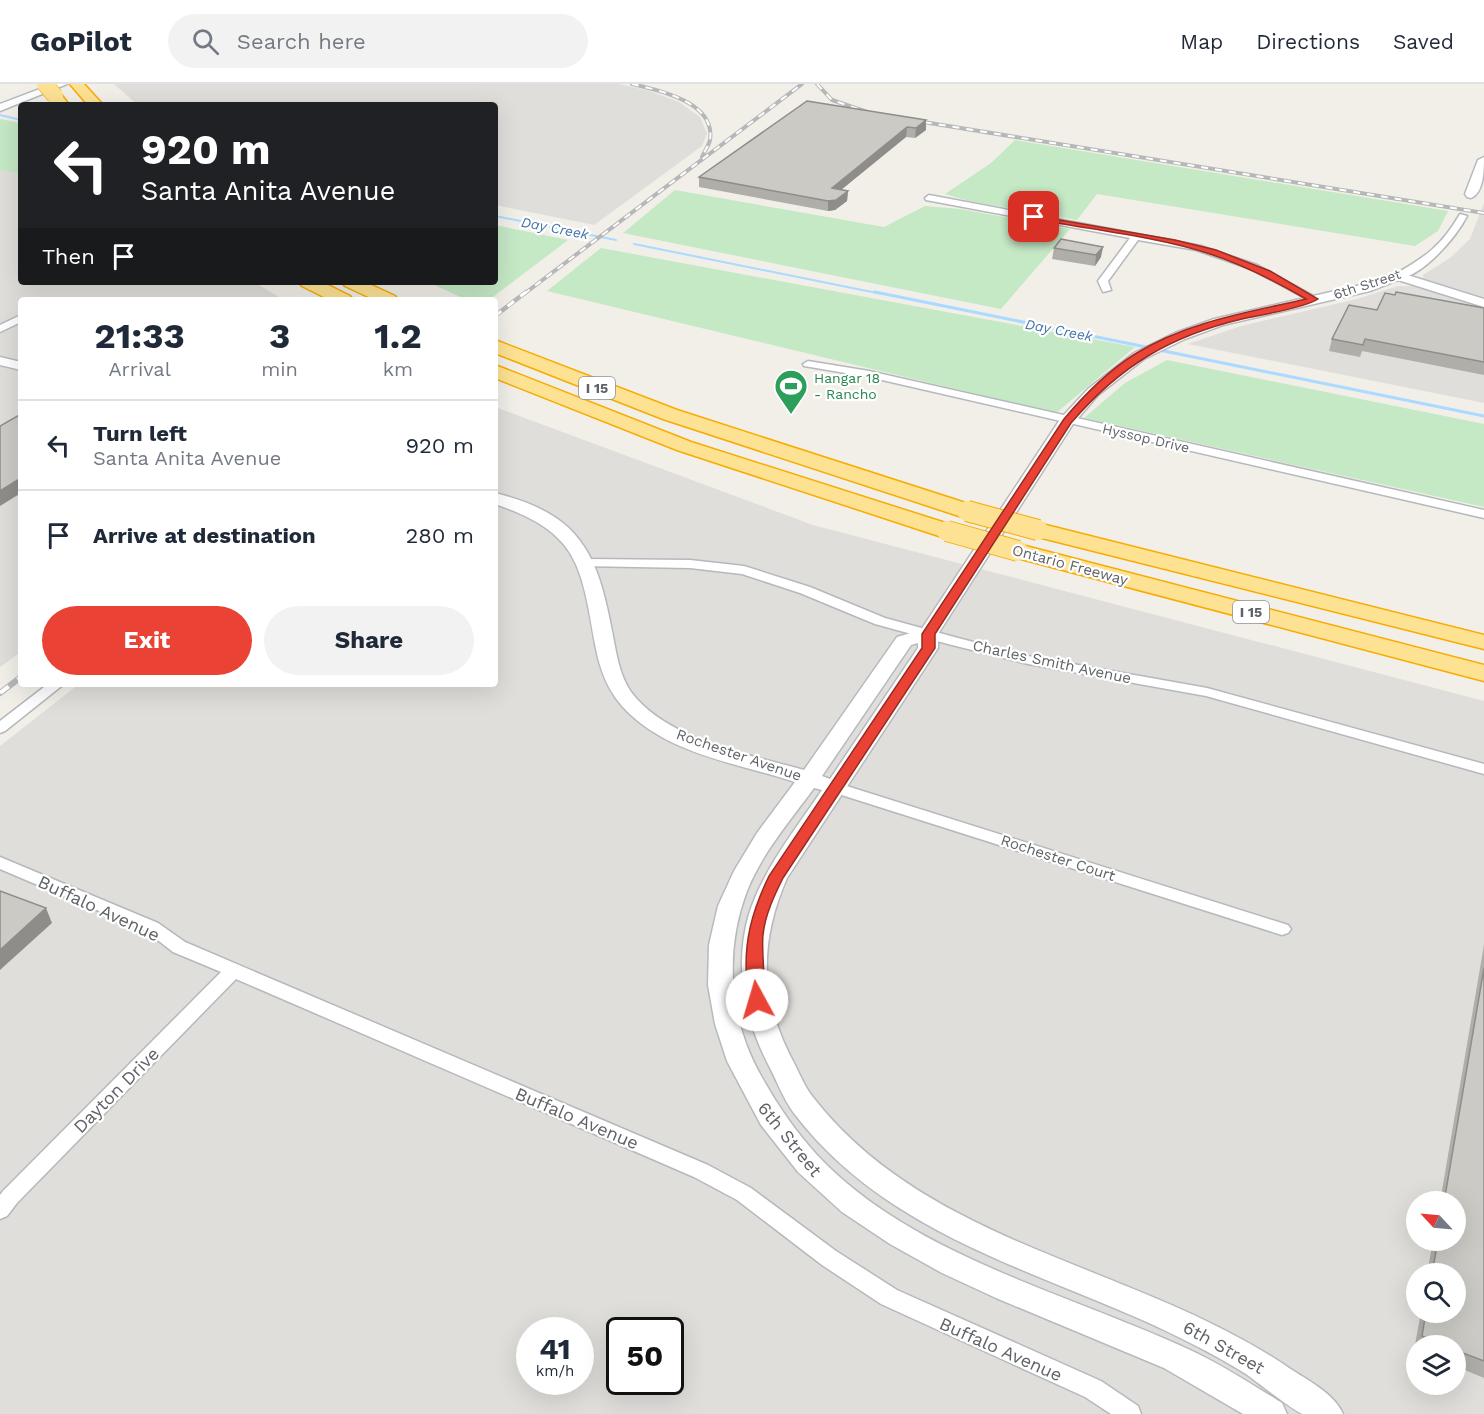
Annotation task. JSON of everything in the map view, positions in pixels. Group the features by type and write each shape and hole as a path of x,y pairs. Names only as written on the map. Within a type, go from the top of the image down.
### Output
{"highway":[{"path":"45,84 60,95"},
{"path":"78,86 93,102"},
{"path":"314,285 338,297"},
{"path":"357,285 383,297"},
{"name":"Ontario Freeway","path":"498,347 546,369 700,426 967,511 1484,642"},
{"name":"Ontario Freeway","path":"498,372 684,446 947,531 1484,673"}],"main road":[{"path":"28,102 60,95"},
{"path":"1,108 18,104"},
{"path":"1471,194 1484,160"},
{"path":"1398,276 1484,303"},
{"name":"6th Street","path":"1327,1414 1258,1364 1213,1338 974,1236 894,1194 852,1160 796,1096 762,1024 755,985 753,953 758,920 766,896 822,783 904,640 928,634 1067,421 1093,392 1139,356 1168,341 1218,322 1365,288 1398,276"},
{"path":"0,361 18,365"},
{"name":"Rochester Avenue","path":"498,499 538,511 556,523 573,540 586,563 609,666 616,684 628,701 644,717 690,741 822,783"},
{"name":"6th Street","path":"822,783 765,838 737,887 725,924 720,958 720,981 728,1030 753,1090 768,1116 801,1157 828,1185 864,1213 918,1248 940,1260 1192,1366 1270,1414"}],"street":[{"path":"929,198 1184,244 1234,259 1267,273 1314,299"},
{"name":"6th Street","path":"1398,276 1443,248 1454,235 1463,216"},
{"path":"1106,290 1103,281 1137,235"},
{"path":"0,329 18,320"},
{"name":"Hyssop Drive","path":"808,364 869,374 1067,421 1484,514"},
{"name":"Charles Smith Avenue","path":"586,563 690,564 730,568 778,580 867,616 928,634 1028,660 1207,692 1484,769"},
{"path":"0,728 53,687"},
{"name":"Rochester Court","path":"822,783 1282,929"},
{"name":"Buffalo Avenue","path":"0,863 152,927 179,947 701,1171 744,1194 829,1258 889,1297 938,1322 1093,1389 1130,1414"},
{"name":"Dayton Drive","path":"0,1210 10,1197 234,970"}],"shaded area":[{"path":"114,84 619,84 650,91 679,102 700,117 707,134 702,146 594,225 498,206 498,102 135,102"},
{"path":"0,170 18,173 18,285 259,285 279,297 18,297 18,654 0,667"},
{"path":"1484,203 1484,403 1188,344 1241,326 1424,281 1423,275 1450,258 1470,239"},
{"path":"498,408 813,525 1484,701 1484,1414 0,1414 0,746 75,687 498,687"}],"green space":[{"path":"0,119 18,122 18,173 0,170"},
{"path":"1015,140 1448,211 1438,231 1415,246 1097,194 1077,220 969,201 945,194 991,163"},
{"path":"675,190 884,227 925,206 960,209 1070,229 1001,309 623,233"},
{"path":"498,226 568,240 493,297 460,297 434,285 498,285"},
{"path":"601,248 1135,347 1056,413 547,291"},
{"path":"1167,360 1484,424 1484,507 1084,418 1125,383"}],"building":[{"path":"807,101 926,120 916,128 907,127 832,188 848,191 836,200 828,201 699,177"},
{"path":"1061,239 1103,247 1096,255 1054,248"},
{"path":"1396,292 1484,308 1484,362 1365,339 1363,345 1332,339 1349,305 1377,310 1385,293 1395,295"},
{"path":"18,416 18,480 0,491 0,426"},
{"path":"0,891 46,908 0,950"},
{"path":"1484,968 1484,1361 1466,1354 1466,1335 1422,1335 1424,1323 1466,1323 1466,1263 1434,1263 1436,1251 1466,1251 1466,1191 1446,1191"}],"waterway":[{"name":"Day Creek","path":"0,115 18,119"},
{"name":"Day Creek","path":"498,217 616,240"},
{"name":"Day Creek","path":"634,244 882,294"},
{"name":"Day Creek","path":"875,292 1151,348"},
{"name":"Day Creek","path":"1159,350 1484,416"}],"railway":[{"path":"632,84 670,94 695,107 704,116 709,127 710,140 702,157"},
{"path":"524,294 802,84"},
{"path":"817,84 832,100 870,113"},
{"path":"911,120 1484,213"},
{"path":"498,314 526,292"},
{"path":"0,693 18,679"}],"place":[{"name":"Hangar 18 - Rancho","path":"791,415"}],"route":[{"path":"757,1000 753,953 755,935 761,909 776,876 928,648 928,634 1067,421 1093,392 1139,356 1168,341 1218,322 1314,299 1278,278 1213,252 1175,242 1034,217"}]}
